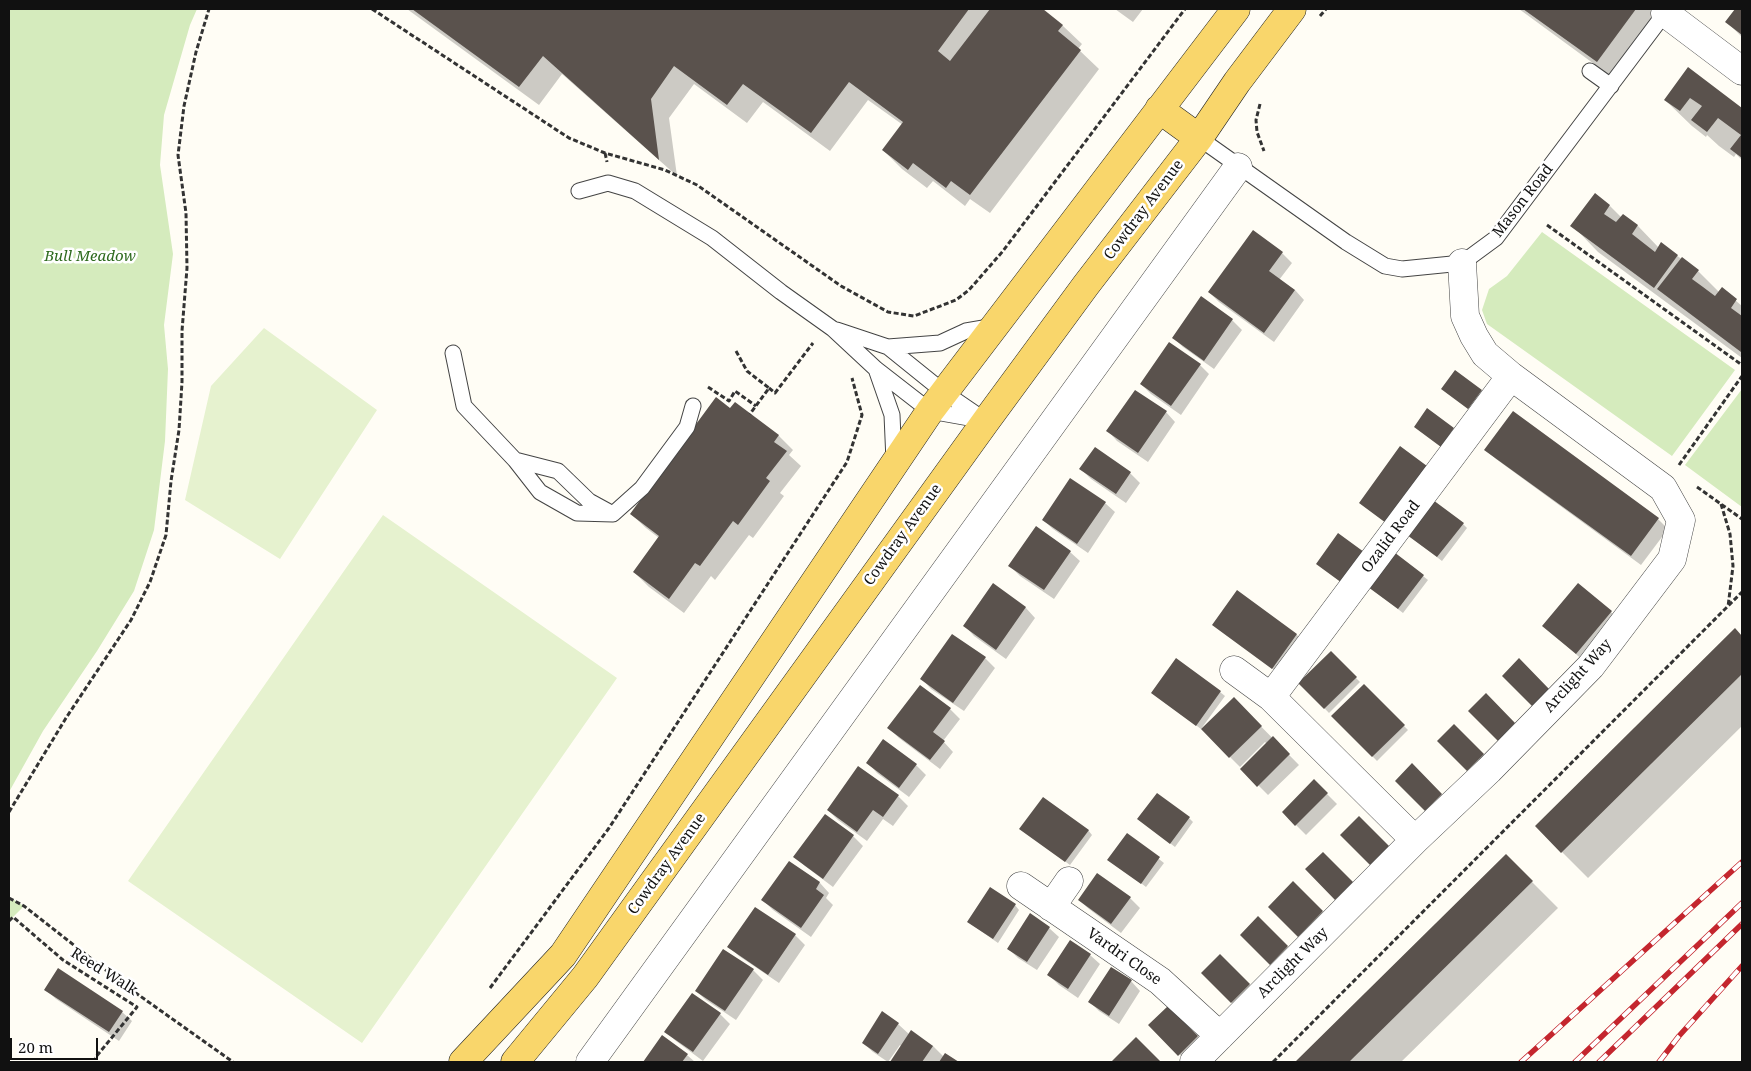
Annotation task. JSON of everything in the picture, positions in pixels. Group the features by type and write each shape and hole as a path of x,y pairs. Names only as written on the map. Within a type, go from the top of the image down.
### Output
{"main road":[{"path":"463,1062 563,955 762,662 894,463 995,326 1236,9"},
{"name":"Cowdray Avenue","path":"515,1062 585,977 986,421 1199,138 1237,82 1292,9"},
{"path":"1159,109 1199,138"}],"street":[{"path":"1666,11 1742,71"},
{"path":"590,1062 1238,167"},
{"name":"Arclight Way","path":"1194,1062 1415,840 1489,770 1591,666 1672,559 1681,520 1663,488 1511,376 1485,354 1465,316 1462,263"},
{"name":"Ozalid Road","path":"1271,697 1511,376"},
{"path":"1234,670 1271,697 1415,840"},
{"path":"1051,907 1069,881"},
{"name":"Vardri Close","path":"1021,886 1160,982 1220,1036"}],"lane":[{"name":"Mason Road","path":"1462,263 1496,238 1666,11"},
{"path":"1590,71 1611,86"},
{"path":"1199,138 1346,242 1385,266 1402,269 1462,263"},
{"path":"579,191 608,183 635,191 712,238 781,292 833,329 876,369 938,402 986,421"},
{"path":"833,329 888,347 940,343 966,331 995,326"},
{"path":"888,347 938,402 986,421"},
{"path":"453,353 464,406 515,460 540,492 577,514 613,514 642,488 687,427 693,406"},
{"path":"876,369 892,415 894,463"},
{"path":"515,460 558,472 589,501 613,514"}],"path":[{"path":"9,812 66,718 131,620 150,582 166,535 171,481 179,430 182,382 182,331 187,268 186,213 178,155 184,106 196,52 209,9"},
{"path":"372,9 569,138 605,152 665,170 697,184 841,286 888,312 914,316 956,300 969,290 1003,251 1185,9"},
{"path":"1320,17 1326,9"},
{"path":"1262,98 1258,106 1256,120 1257,132 1266,155"},
{"path":"1547,225 1742,365"},
{"path":"736,350 748,371 775,393 816,338"},
{"path":"488,991 609,828 847,462 862,415 851,372"},
{"path":"1663,488 1742,376"},
{"path":"708,387 729,401 736,391 756,406"},
{"path":"750,414 769,388"},
{"path":"1721,504 1730,534 1733,566 1728,607"},
{"path":"1274,1062 1742,592"},
{"path":"9,898 24,906 126,986 233,1062"},
{"name":"Reed Walk","path":"9,921 13,917 63,960 137,1007 95,1058"}],"green space":[{"name":"Bull Meadow","path":"9,9 197,9 190,25 164,115 160,165 173,254 164,325 168,369 165,441 154,530 134,591 97,651 43,731 9,792"},
{"path":"1542,232 1735,370 1672,456 1487,324 1482,310 1489,289 1507,276"},
{"path":"264,328 377,410 280,559 185,500 211,386"},
{"path":"1742,389 1742,507 1685,465"},
{"path":"383,515 617,678 362,1043 128,881"},
{"path":"9,897 24,906 9,921"}],"building":[{"path":"412,9 969,9 938,51 950,61 990,9 1043,9 1063,25 1058,31 1081,50 970,195 951,181 946,188 913,163 908,170 882,150 903,122 849,82 811,133 743,84 727,105 674,66 651,99 659,160 543,56 519,87"},
{"path":"1523,9 1636,9 1597,62"},
{"path":"1735,9 1742,9 1742,35 1725,22"},
{"path":"1688,67 1742,108 1742,158 1730,149 1741,135 1718,118 1707,132 1691,120 1702,106 1690,98 1680,111 1664,100"},
{"path":"1595,193 1610,205 1604,214 1616,222 1623,214 1638,225 1632,234 1655,252 1661,242 1678,255 1654,288 1570,226"},
{"path":"1253,230 1283,252 1269,271 1295,290 1264,333 1208,292"},
{"path":"1682,257 1699,270 1692,279 1715,296 1722,287 1737,299 1731,308 1742,316 1741,352 1657,289"},
{"path":"1201,296 1233,319 1204,361 1172,338"},
{"path":"1169,342 1201,364 1171,406 1140,384"},
{"path":"1455,370 1482,390 1468,409 1441,389"},
{"path":"1135,390 1167,411 1138,453 1106,431"},
{"path":"716,397 730,408 735,402 779,435 774,442 787,451 766,478 770,481 738,525 733,521 700,566 695,563 669,599 633,572 659,536 630,514"},
{"path":"1427,408 1454,428 1441,447 1414,427"},
{"path":"1513,411 1659,518 1631,556 1484,450"},
{"path":"1400,446 1427,466 1386,523 1359,503"},
{"path":"1095,447 1131,472 1116,494 1079,469"},
{"path":"1070,478 1106,502 1077,544 1042,520"},
{"path":"1433,500 1464,523 1437,557 1407,535"},
{"path":"1036,526 1071,551 1044,590 1008,566"},
{"path":"1338,533 1364,552 1342,583 1316,564"},
{"path":"1394,552 1424,575 1398,609 1368,587"},
{"path":"993,583 1026,607 996,650 963,626"},
{"path":"1578,583 1612,611 1576,654 1542,626"},
{"path":"1237,590 1297,634 1272,669 1212,625"},
{"path":"1735,628 1742,636 1742,674 1561,853 1535,826"},
{"path":"952,634 986,657 953,703 920,679"},
{"path":"1331,651 1357,677 1324,709 1298,683"},
{"path":"1176,658 1221,691 1196,726 1151,693"},
{"path":"1519,658 1549,689 1532,706 1502,676"},
{"path":"1364,684 1405,725 1372,757 1331,716"},
{"path":"920,685 951,708 933,732 945,741 930,760 887,728"},
{"path":"1486,693 1515,723 1498,741 1468,711"},
{"path":"1234,697 1262,726 1229,758 1201,729"},
{"path":"1454,724 1484,754 1467,771 1437,741"},
{"path":"1273,736 1290,754 1257,787 1240,769"},
{"path":"883,739 917,764 899,788 866,763"},
{"path":"1412,763 1442,794 1425,811 1395,781"},
{"path":"858,766 899,795 883,817 873,810 857,832 827,810"},
{"path":"1314,779 1328,793 1295,826 1282,812"},
{"path":"1157,793 1190,817 1170,844 1137,819"},
{"path":"1043,797 1089,830 1065,862 1019,829"},
{"path":"825,814 854,835 823,879 793,857"},
{"path":"1359,816 1389,846 1370,865 1340,835"},
{"path":"1127,833 1160,857 1141,884 1107,860"},
{"path":"1323,852 1353,882 1335,900 1305,869"},
{"path":"1506,854 1533,881 1349,1062 1295,1062"},
{"path":"789,861 820,882 816,889 824,895 801,928 761,900"},
{"path":"1097,873 1131,897 1111,924 1078,900"},
{"path":"1293,881 1323,911 1298,937 1268,907"},
{"path":"990,887 1016,904 993,939 967,922"},
{"path":"755,907 796,934 768,975 727,947"},
{"path":"1030,913 1050,927 1027,962 1007,949"},
{"path":"1258,916 1288,946 1270,965 1240,935"},
{"path":"1070,940 1091,954 1068,989 1047,975"},
{"path":"723,949 754,969 725,1011 695,991"},
{"path":"1220,954 1250,984 1231,1003 1201,973"},
{"path":"1111,967 1132,980 1109,1016 1088,1002"},
{"path":"58,968 123,1011 109,1032 44,990"},
{"path":"692,993 721,1013 693,1052 664,1032"},
{"path":"1168,1006 1198,1036 1178,1056 1148,1025"},
{"path":"882,1011 899,1023 878,1054 862,1043"},
{"path":"911,1030 933,1046 922,1062 890,1062"},
{"path":"662,1035 688,1054 682,1062 643,1062"},
{"path":"1136,1037 1161,1062 1111,1062"},
{"path":"945,1053 959,1062 939,1062"}],"railway":[{"path":"1521,1062 1742,862"},
{"path":"1575,1062 1742,903"},
{"path":"1599,1062 1742,924"},
{"path":"1659,1062 1679,1036 1742,966"}]}
